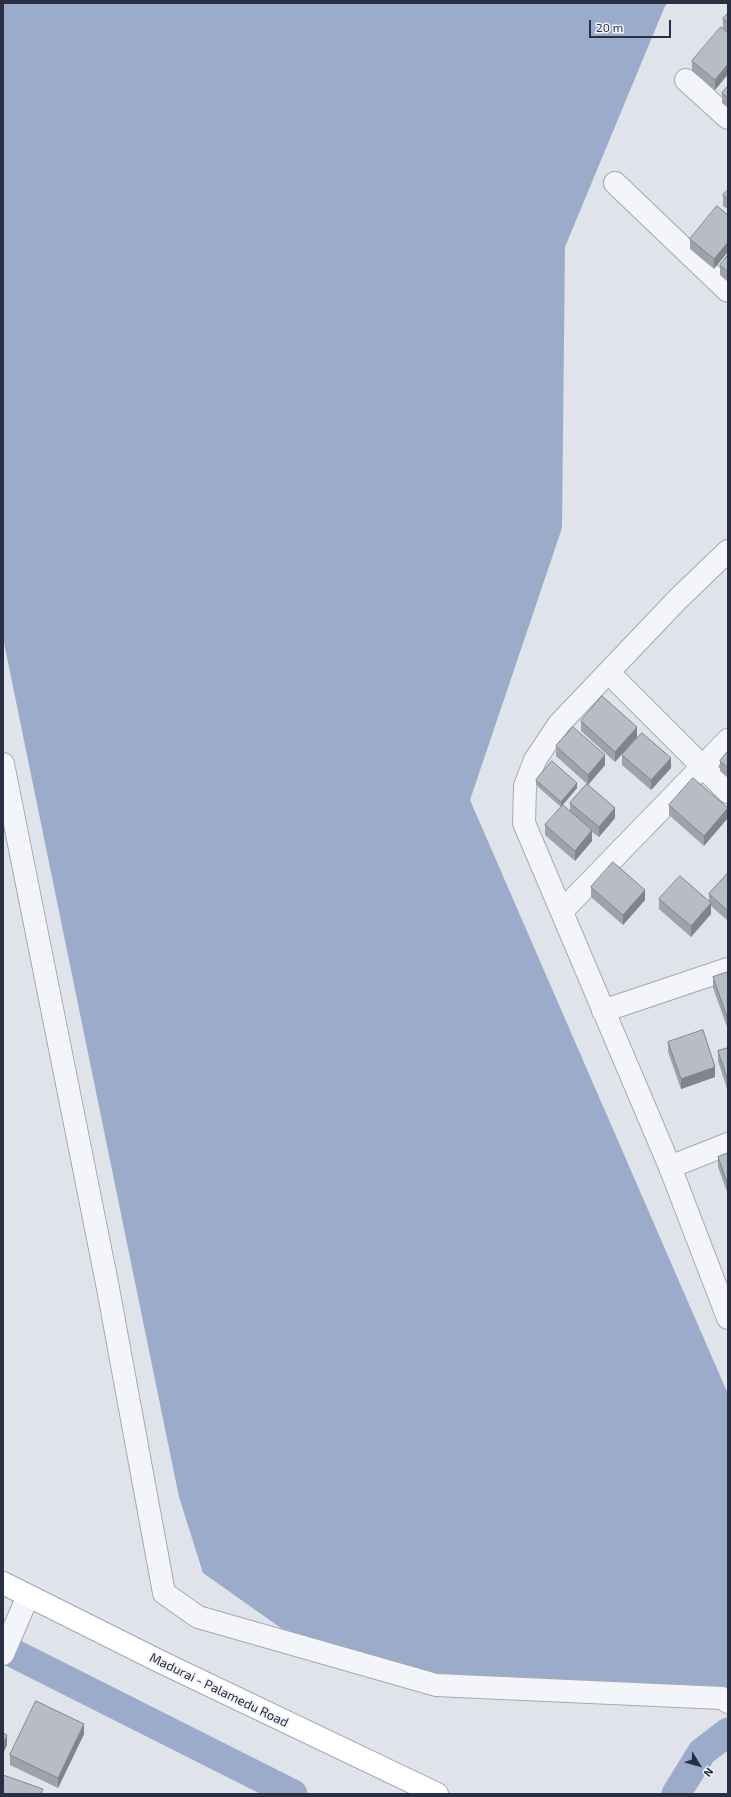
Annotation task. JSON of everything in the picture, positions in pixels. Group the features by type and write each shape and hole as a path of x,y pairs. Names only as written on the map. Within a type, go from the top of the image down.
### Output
{"main road":[{"name":"Madurai - Palamedu Road","path":"3,1583 161,1662 437,1794"}],"street":[{"path":"686,80 728,118"},
{"path":"615,183 728,291"},
{"path":"728,551 678,599 559,724 536,760 525,786 524,823 670,1167 728,1318"},
{"path":"609,673 728,792"},
{"path":"562,911 728,740"},
{"path":"3,764 106,1275 164,1593 198,1617 436,1685 722,1698 728,1702"},
{"path":"604,1011 728,969"},
{"path":"670,1167 728,1144"},
{"path":"3,1654 28,1596"}],"water":[{"path":"3,3 668,3 665,6 565,247 562,528 470,800 728,1394 728,1698 459,1692 305,1645 203,1573 179,1497 3,638"}],"building":[{"path":"728,13 728,22 723,19"},
{"path":"721,27 728,33 728,64 715,80 692,61"},
{"path":"728,86 728,98 722,93"},
{"path":"728,190 728,199 723,195"},
{"path":"717,206 728,215 728,242 714,259 690,239"},
{"path":"728,255 728,272 720,265"},
{"path":"602,696 637,727 615,752 581,721"},
{"path":"573,727 605,755 588,775 556,746"},
{"path":"642,733 671,758 651,780 622,755"},
{"path":"728,751 728,768 720,761"},
{"path":"552,761 577,783 561,802 536,780"},
{"path":"693,778 728,808 704,836 669,805"},
{"path":"587,784 615,808 599,827 570,803"},
{"path":"563,805 592,830 575,851 545,825"},
{"path":"613,862 645,890 623,915 591,887"},
{"path":"728,873 728,911 709,894"},
{"path":"680,876 711,903 691,926 659,899"},
{"path":"728,972 728,1017 727,1017 713,977"},
{"path":"703,1030 715,1067 681,1079 668,1042"},
{"path":"728,1048 728,1081 718,1051"},
{"path":"728,1153 728,1185 718,1157"},
{"path":"36,1701 84,1724 58,1778 10,1755"},
{"path":"3,1733 7,1735 3,1744"},
{"path":"3,1775 43,1789 41,1794 3,1794"}],"waterway":[{"path":"3,1648 293,1794"},
{"path":"676,1794 702,1752 728,1732"}]}
